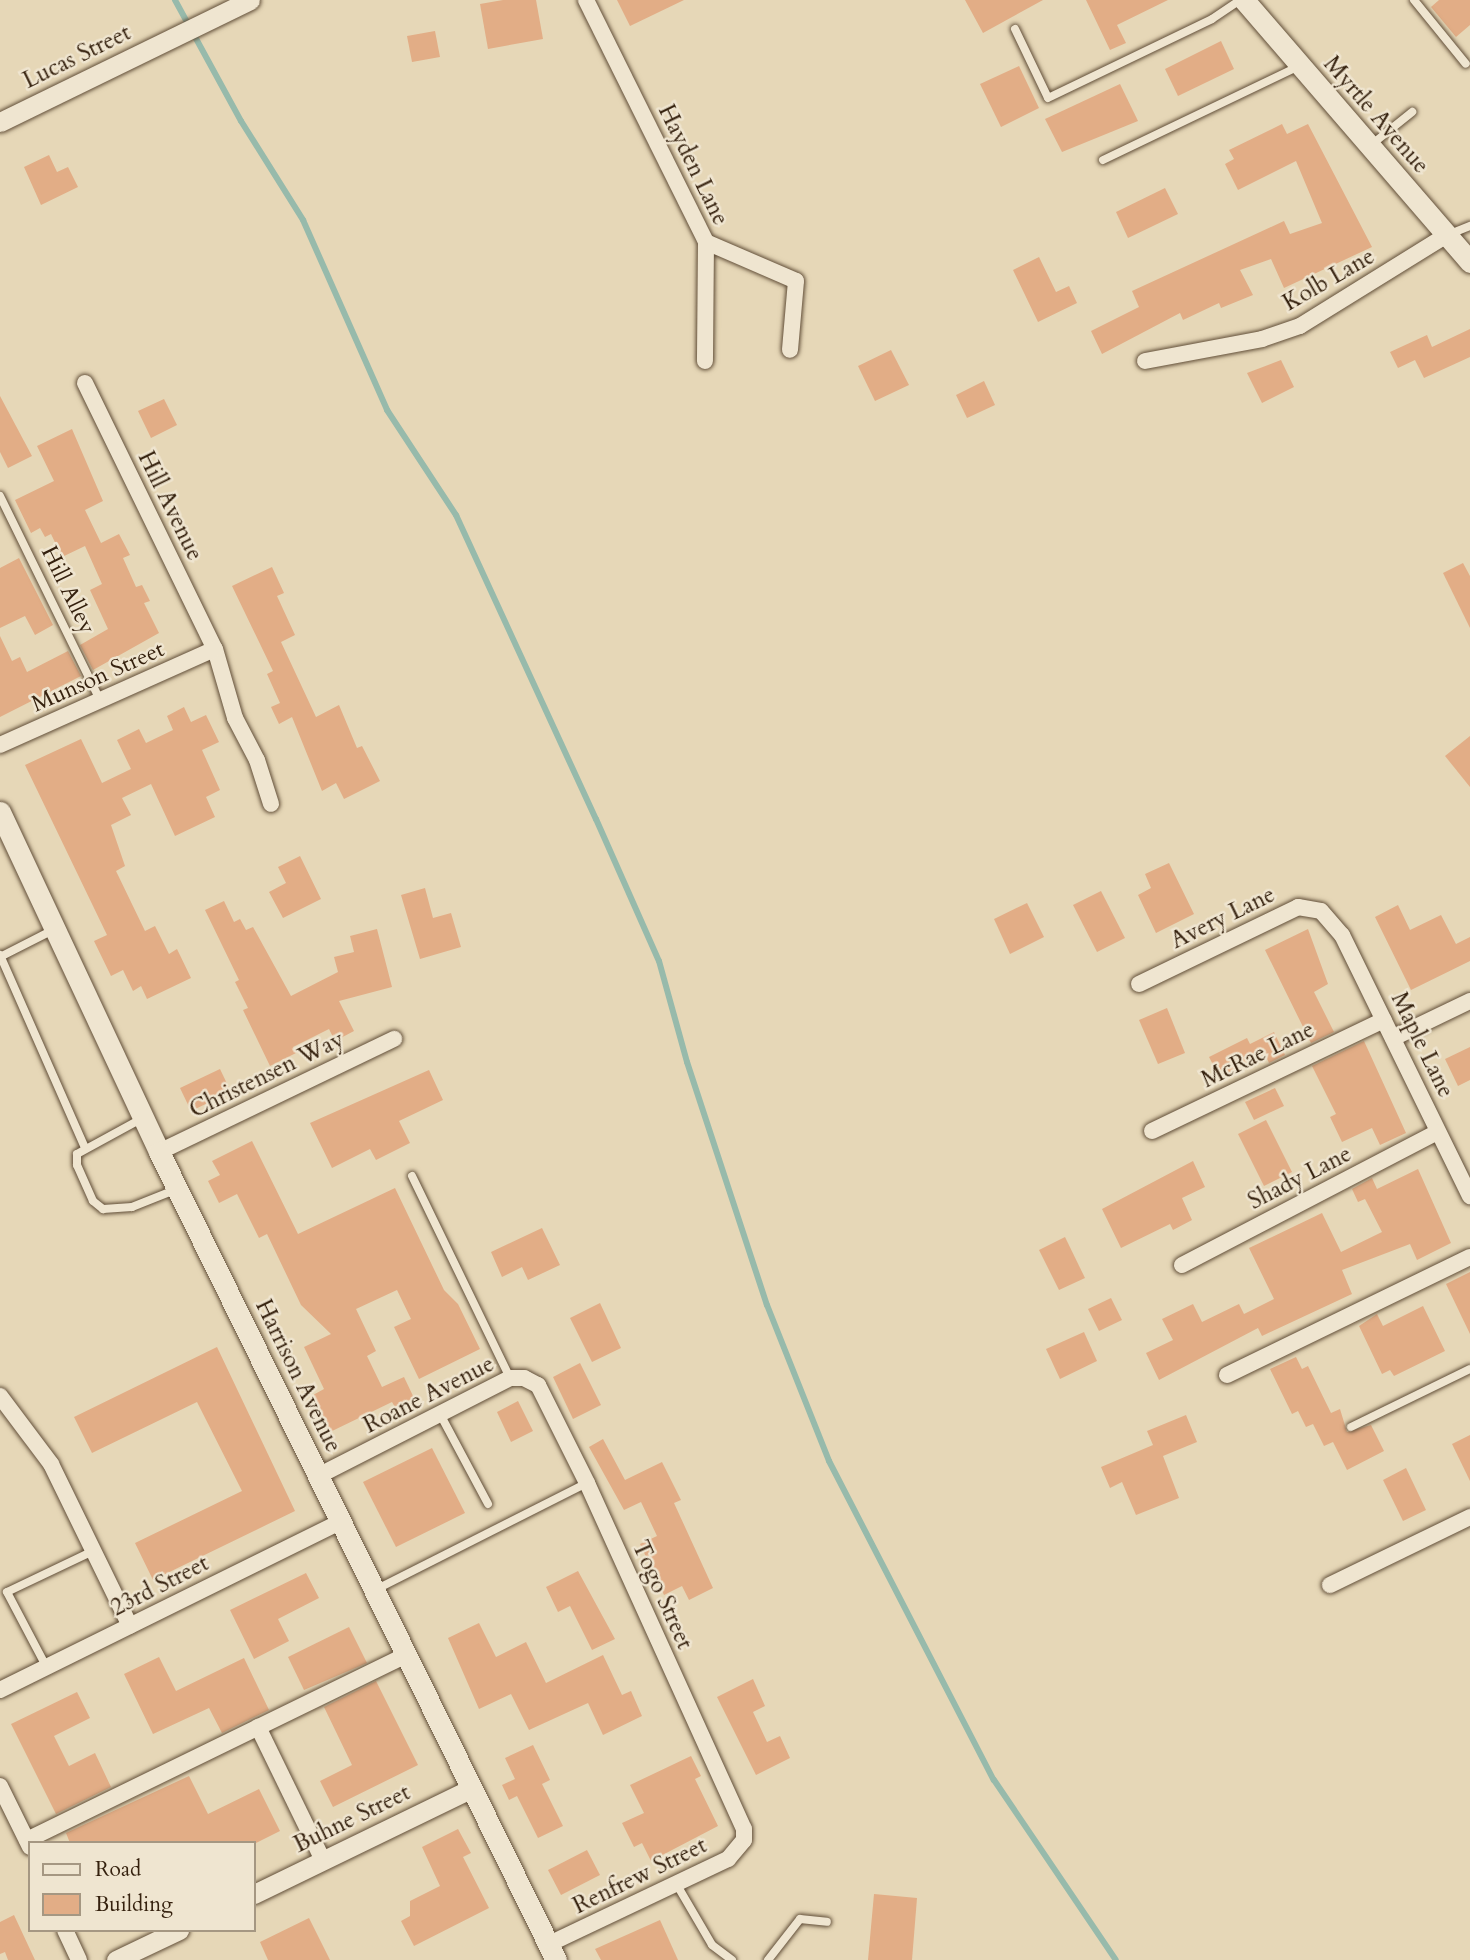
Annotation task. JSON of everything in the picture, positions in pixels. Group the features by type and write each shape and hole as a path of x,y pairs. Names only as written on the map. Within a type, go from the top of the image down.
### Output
{"main road":[{"name":"Myrtle Avenue","path":"1242,0 1470,262"},
{"name":"Harrison Avenue","path":"0,812 159,1152 552,1952"}],"street":[{"name":"Lucas Street","path":"0,122 250,0"},
{"name":"Hayden Lane","path":"586,0 706,242 705,361"},
{"name":"Kolb Lane","path":"1145,361 1262,339 1300,326 1445,236"},
{"path":"706,242 796,281 790,350"},
{"name":"Hill Avenue","path":"85,383 215,649 235,719 257,760 271,804"},
{"name":"Munson Street","path":"0,745 215,649"},
{"name":"Avery Lane","path":"1139,984 1298,907 1328,916"},
{"name":"Maple Lane","path":"1328,916 1342,935 1470,1196"},
{"path":"1393,1038 1470,1000"},
{"name":"McRae Lane","path":"1152,1131 1384,1020"},
{"name":"Christensen Way","path":"159,1152 394,1039"},
{"name":"Shady Lane","path":"1182,1265 1438,1132"},
{"path":"1227,1375 1470,1257"},
{"name":"Roane Avenue","path":"318,1476 517,1378"},
{"name":"Togo Street","path":"517,1378 538,1385 586,1483 744,1829 744,1840"},
{"path":"0,1396 51,1464 130,1626"},
{"path":"1330,1585 1470,1517"},
{"name":"23rd Street","path":"0,1690 340,1522"},
{"path":"34,1841 406,1655"},
{"path":"258,1727 323,1860"},
{"path":"0,1786 28,1844"},
{"name":"Buhne Street","path":"256,1893 472,1788"},
{"name":"Renfrew Street","path":"552,1952 737,1853 744,1840"},
{"path":"66,1932 79,1960"},
{"path":"116,1960 175,1932"}],"lane":[{"path":"1015,29 1048,98 1212,19 1242,0"},
{"path":"1414,0 1466,64"},
{"path":"1103,160 1299,66"},
{"path":"1368,146 1412,112"},
{"path":"1445,236 1470,226"},
{"name":"Hill Alley","path":"0,496 101,701"},
{"path":"55,929 0,957 85,1147"},
{"path":"144,1118 85,1147 77,1154 77,1165 93,1201 103,1209 150,1202 177,1189"},
{"path":"412,1176 517,1378"},
{"path":"1351,1427 1470,1369"},
{"path":"440,1414 488,1504"},
{"path":"374,1591 586,1483"},
{"path":"47,1668 7,1592 95,1550"},
{"path":"677,1885 712,1945 732,1960"},
{"path":"768,1960 800,1919 827,1922"}],"building":[{"path":"503,0 536,0 543,39 488,49 480,4"},
{"path":"617,0 684,0 630,26"},
{"path":"965,0 1043,0 983,33"},
{"path":"1086,0 1168,0 1117,25 1126,43 1110,50"},
{"path":"1439,0 1470,0 1470,25 1456,37 1431,7"},
{"path":"435,31 440,57 412,62 407,36"},
{"path":"1221,41 1234,69 1178,96 1165,69"},
{"path":"1019,66 1039,108 1001,127 980,84"},
{"path":"1120,84 1138,121 1062,152 1045,119"},
{"path":"1282,124 1287,134 1308,124 1372,247 1284,288 1271,259 1240,270 1253,295 1221,308 1219,303 1183,320 1180,313 1102,354 1091,331 1139,307 1132,291 1284,221 1290,234 1322,223 1296,161 1238,190 1225,164 1234,159 1229,150"},
{"path":"49,155 57,172 68,167 78,187 41,205 24,167"},
{"path":"1165,188 1178,214 1128,238 1116,212"},
{"path":"1039,257 1056,292 1069,286 1077,303 1038,322 1013,270"},
{"path":"1470,329 1470,357 1424,378 1415,360 1398,368 1390,352 1427,335 1432,347"},
{"path":"891,350 909,385 875,401 858,366"},
{"path":"1281,360 1294,387 1262,403 1247,373"},
{"path":"984,381 995,405 967,418 956,395"},
{"path":"0,396 32,456 8,468 0,452"},
{"path":"164,399 177,425 151,438 138,411"},
{"path":"72,429 103,501 85,510 101,543 119,534 130,555 123,558 136,587 142,585 150,601 144,603 159,633 93,670 80,645 108,629 90,590 102,584 85,546 62,557 51,534 45,537 40,528 31,533 15,500 54,481 37,446"},
{"path":"19,558 53,625 35,635 25,616 0,628 0,568"},
{"path":"1463,563 1470,576 1470,628 1443,573"},
{"path":"272,567 284,593 277,596 295,635 281,642 316,717 339,705 357,748 362,746 380,781 344,799 336,783 322,791 292,717 279,724 271,707 280,703 267,674 273,671 232,586"},
{"path":"0,636 12,661 20,657 27,672 68,651 81,676 0,717"},
{"path":"184,707 191,722 206,715 219,742 202,750 220,790 206,797 215,817 175,836 151,784 122,798 131,815 111,825 125,866 116,871 145,931 155,926 169,954 177,949 191,978 147,999 141,986 133,991 123,970 111,976 94,941 107,935 25,765 81,739 102,783 131,769 117,740 139,729 146,743 173,730 167,716"},
{"path":"1470,736 1470,787 1445,756"},
{"path":"300,856 321,899 283,918 269,892 286,883 278,867"},
{"path":"1169,863 1194,914 1156,933 1138,895 1151,888 1145,874"},
{"path":"425,888 433,918 451,913 461,947 420,959 401,895"},
{"path":"1101,891 1125,938 1097,952 1073,905"},
{"path":"224,901 234,922 240,919 246,930 253,927 291,996 338,972 334,957 354,952 350,936 377,929 392,987 339,1001 354,1031 335,1041 329,1029 293,1047 296,1053 270,1066 243,1010 248,1008 235,982 239,980 205,910"},
{"path":"1027,903 1044,937 1010,954 994,919"},
{"path":"1398,905 1410,930 1441,915 1456,944 1470,937 1470,961 1411,990 1375,917"},
{"path":"1308,929 1328,984 1314,992 1334,1032 1311,1043 1265,950"},
{"path":"1167,1008 1185,1053 1158,1064 1139,1020"},
{"path":"1274,1032 1285,1055 1269,1063 1266,1056 1220,1078 1209,1057 1247,1038 1250,1044"},
{"path":"1364,1041 1406,1133 1380,1145 1372,1128 1342,1142 1330,1117 1336,1114 1312,1066"},
{"path":"1470,1047 1470,1080 1458,1086 1445,1059"},
{"path":"220,1069 231,1092 191,1111 180,1088"},
{"path":"429,1070 443,1100 399,1121 410,1143 376,1160 370,1149 332,1168 310,1123"},
{"path":"1275,1088 1284,1106 1254,1120 1245,1102"},
{"path":"1266,1120 1292,1172 1264,1186 1238,1134"},
{"path":"252,1141 298,1234 395,1188 444,1290 458,1304 480,1349 419,1379 394,1327 411,1319 397,1290 356,1309 376,1351 367,1356 382,1387 404,1377 414,1398 395,1407 392,1402 330,1432 313,1395 324,1389 304,1347 331,1334 301,1305 267,1234 259,1238 237,1194 219,1203 208,1181 220,1175 212,1161"},
{"path":"1193,1161 1205,1187 1182,1198 1192,1220 1173,1230 1170,1224 1121,1248 1102,1209"},
{"path":"1418,1169 1451,1243 1417,1260 1410,1244 1342,1270 1352,1294 1262,1336 1258,1328 1159,1380 1146,1353 1173,1340 1162,1319 1193,1304 1202,1322 1239,1304 1244,1314 1274,1299 1249,1248 1322,1213 1341,1252 1382,1232 1365,1199 1358,1202 1352,1189 1372,1178 1377,1189"},
{"path":"542,1228 560,1265 528,1280 522,1267 502,1277 491,1252"},
{"path":"1065,1237 1085,1278 1059,1290 1039,1250"},
{"path":"1470,1272 1470,1334 1446,1284"},
{"path":"1111,1298 1122,1320 1099,1331 1088,1309"},
{"path":"600,1303 621,1348 592,1362 570,1318"},
{"path":"1423,1306 1445,1351 1394,1376 1390,1370 1382,1374 1359,1326 1377,1314 1383,1326"},
{"path":"1084,1332 1097,1361 1060,1379 1046,1349"},
{"path":"217,1347 295,1511 153,1580 135,1543 242,1491 197,1402 92,1453 74,1417"},
{"path":"1296,1357 1302,1369 1308,1366 1331,1413 1340,1409 1347,1432 1371,1425 1384,1451 1347,1470 1333,1442 1324,1446 1313,1424 1306,1427 1298,1411 1292,1414 1270,1369"},
{"path":"580,1363 601,1405 573,1419 553,1377"},
{"path":"518,1401 533,1431 511,1442 497,1412"},
{"path":"1186,1415 1197,1442 1163,1456 1179,1498 1136,1515 1122,1482 1110,1488 1101,1467 1153,1445 1147,1431"},
{"path":"1470,1435 1470,1481 1452,1444"},
{"path":"603,1439 625,1480 662,1462 681,1500 674,1503 713,1588 689,1600 682,1586 664,1595 640,1544 657,1536 641,1502 624,1510 589,1447"},
{"path":"432,1448 465,1513 396,1547 363,1482"},
{"path":"1406,1468 1426,1510 1403,1521 1383,1480"},
{"path":"578,1571 615,1639 592,1650 570,1606 558,1612 546,1587"},
{"path":"306,1573 319,1598 278,1619 289,1641 254,1659 230,1610"},
{"path":"479,1623 496,1657 526,1642 546,1683 603,1655 622,1695 631,1691 642,1716 603,1735 588,1703 529,1730 511,1694 479,1709 448,1638"},
{"path":"349,1627 367,1663 304,1690 288,1657"},
{"path":"159,1657 176,1691 244,1658 269,1710 222,1733 209,1708 153,1734 124,1674"},
{"path":"753,1679 765,1706 753,1712 767,1742 780,1736 790,1758 756,1775 717,1697"},
{"path":"376,1681 418,1765 333,1807 320,1781 352,1765 324,1707"},
{"path":"77,1692 90,1718 54,1736 69,1766 95,1753 111,1787 56,1814 11,1724"},
{"path":"533,1745 550,1780 542,1784 563,1826 538,1838 517,1796 509,1800 502,1785 515,1779 505,1758"},
{"path":"691,1756 701,1776 695,1779 718,1826 651,1861 642,1843 634,1847 622,1823 644,1813 630,1785"},
{"path":"189,1776 208,1814 259,1789 280,1831 256,1843 69,1841 66,1833"},
{"path":"458,1829 471,1853 463,1857 489,1908 414,1946 401,1921 410,1916 410,1901 440,1886 422,1847"},
{"path":"587,1850 600,1875 561,1895 548,1870"},
{"path":"874,1894 917,1898 912,1960 868,1960"},
{"path":"14,1915 35,1960 8,1960 5,1952 0,1954 0,1922"},
{"path":"309,1918 330,1960 268,1960 260,1942"},
{"path":"660,1920 678,1960 601,1960 595,1949"}],"waterway":[{"path":"175,0 241,121 303,220 387,410 456,515 596,819 659,961 687,1062 767,1305 829,1461 994,1780 1116,1960"}]}
